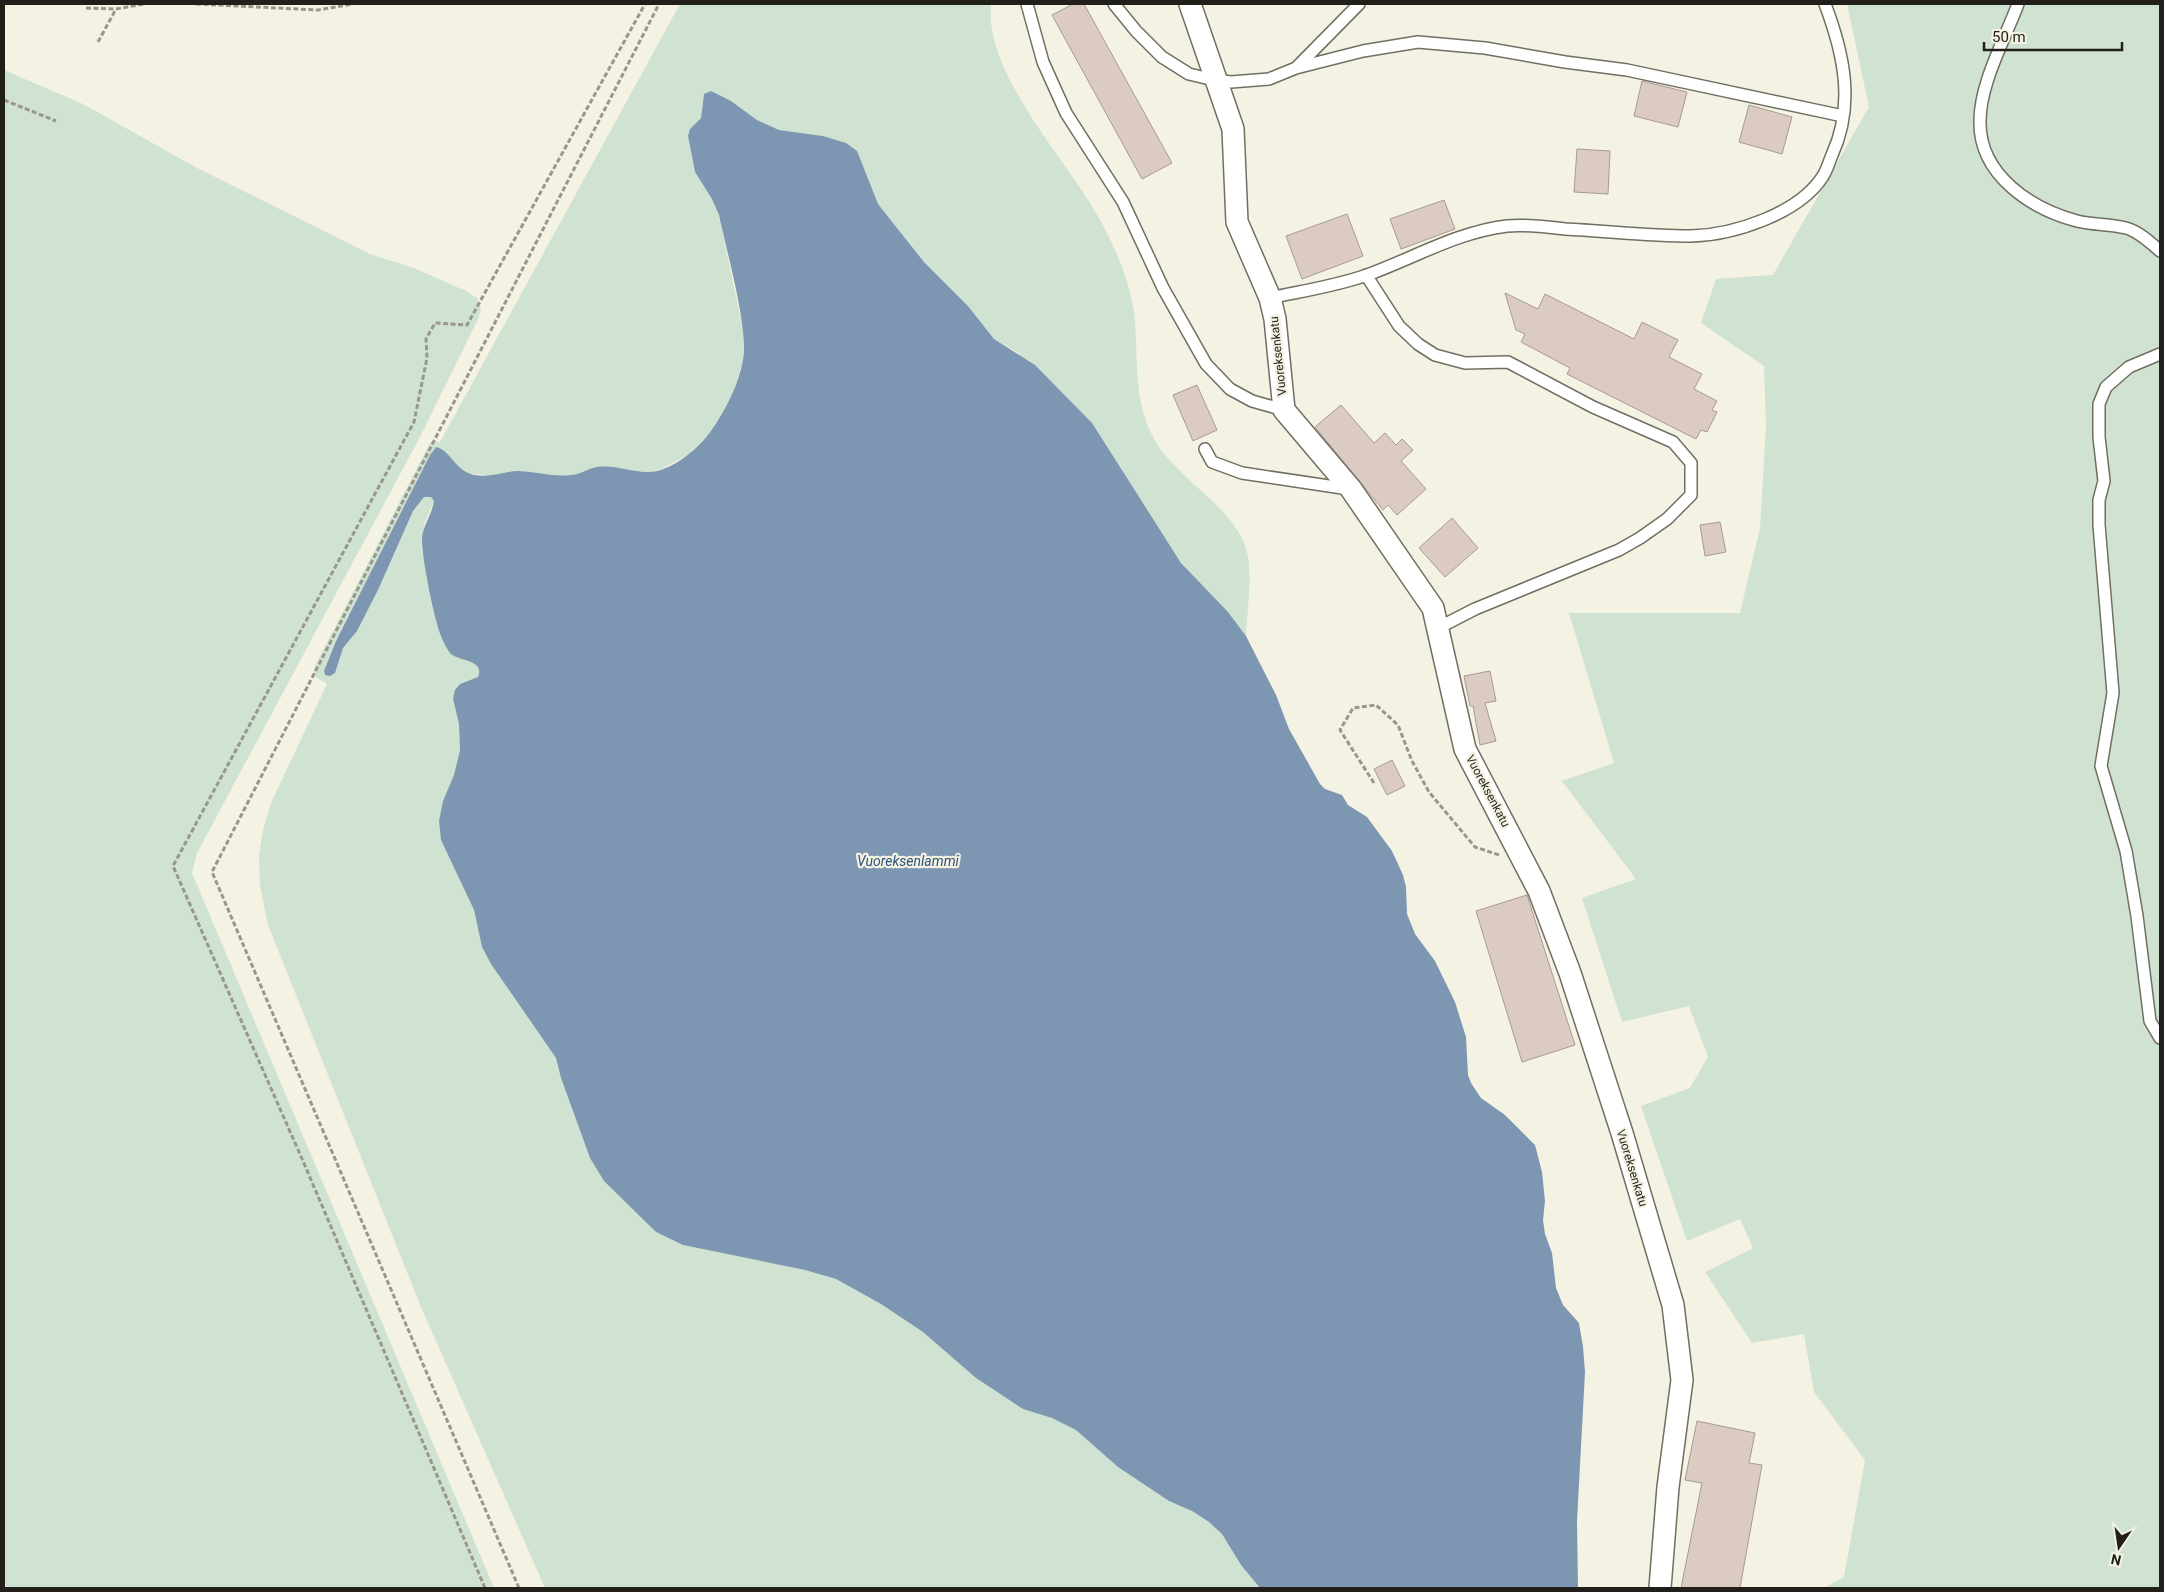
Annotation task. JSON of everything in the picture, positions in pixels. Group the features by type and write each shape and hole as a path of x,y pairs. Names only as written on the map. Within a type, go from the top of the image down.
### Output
{"street":[{"name":"Vuoreksenkatu","path":"1190,4 1214,80 1233,129 1237,222 1270,298 1275,319 1284,410 1351,490 1433,608 1465,749 1540,891 1570,973 1622,1133 1672,1305 1682,1380 1668,1487 1660,1588"}],"lane":[{"path":"1027,4 1044,62 1066,113 1123,202 1163,288 1206,364 1230,389 1252,401 1284,410"},
{"path":"1114,4 1136,31 1162,57 1189,74 1214,80 1231,82 1269,79 1296,68 1363,51 1418,42 1485,48 1565,62 1627,70 1843,116"},
{"path":"1296,68 1359,4"},
{"path":"1270,298 1366,275 1473,233 1510,226 1692,236 1724,231 1767,218 1797,202 1822,177 1836,146 1846,106 1844,70 1841,51 1825,4"},
{"path":"2018,4 1985,88 1980,123 1987,156 2005,182 2022,196 2039,206 2077,221 2128,228 2160,252"},
{"path":"1366,275 1399,326 1418,344 1435,355 1465,362 1508,362 1593,407 1673,442 1691,463 1691,495 1667,519 1640,538 1585,565 1475,609 1438,628"},
{"path":"2160,354 2129,367 2106,387 2099,404 2099,437 2104,481 2099,500 2099,525 2113,693 2101,766 2126,851 2137,916 2150,1021 2160,1038"},
{"path":"1205,449 1212,462 1232,471 1351,490"}],"path":[{"path":"86,8 116,9 144,4"},
{"path":"196,4 318,10 353,4"},
{"path":"484,1588 303,1160 173,866 414,422 427,358 426,339 435,322 467,325 645,4"},
{"path":"519,1588 212,872 660,4"},
{"path":"98,42 116,9"},
{"path":"4,100 56,121"},
{"path":"1374,782 1340,730 1353,708 1376,705 1398,724 1412,761 1429,792 1475,847 1526,863"}],"green space":[{"path":"680,4 991,4 992,30 1000,58 1012,85 1046,140 1082,190 1120,261 1132,299 1134,312 1139,391 1142,407 1153,437 1163,453 1176,467 1220,509 1233,524 1243,540 1248,557 1250,576 1246,636 1228,612 1181,563 1154,521 1017,352 994,339 968,306 924,262 878,204 846,143 823,136 779,130 757,120 731,101 704,94 701,118 696,123 689,142 695,172 712,199 719,215 743,330 744,358 731,400 711,432 689,454 660,470 648,472 593,468 573,475 547,476 519,471 497,476 466,473 457,467 447,454 434,449 336,641 324,671 333,675 343,648 357,631 378,590 413,511 424,497 431,497 434,501 425,522 421,548 458,658 474,663 479,669 478,677 460,684 453,700 459,724 460,750 454,775 443,802 441,840 474,910 482,947 491,964 556,1058 561,1078 590,1158 656,1232 683,1245 805,1270 836,1279 881,1304 923,1332 976,1378 1023,1409 1052,1418 1076,1430 1118,1467 1169,1501 1192,1511 1209,1522 1222,1534 1241,1565 1260,1588 545,1588 421,1307 268,925 260,885 259,855 263,830 271,803 327,684 314,676 314,668 430,443 433,441 440,442"},
{"path":"1847,4 2160,4 2160,1588 1824,1588 1844,1577 1865,1460 1814,1392 1804,1334 1752,1343 1705,1272 1753,1248 1740,1219 1687,1241 1641,1106 1690,1088 1708,1057 1689,1006 1622,1022 1582,898 1636,879 1562,781 1614,763 1569,613 1740,613 1760,528 1766,426 1764,366 1701,323 1716,279 1773,275 1869,107"},
{"path":"4,70 85,105 195,167 370,254 414,268 466,291 477,298 481,310 421,435 197,853 192,873 494,1588 4,1588"}],"water":[{"name":"Vuoreksenlammi","path":"711,91 731,101 757,120 779,130 823,136 846,143 857,151 878,204 924,262 968,306 994,339 1035,365 1092,423 1181,563 1228,612 1246,636 1276,695 1289,729 1320,784 1325,789 1342,795 1348,805 1367,817 1392,851 1403,875 1406,887 1407,914 1415,934 1435,961 1455,1002 1466,1037 1468,1075 1471,1083 1481,1098 1505,1115 1535,1145 1542,1172 1545,1201 1543,1220 1545,1234 1552,1253 1556,1288 1563,1305 1579,1323 1583,1347 1585,1372 1577,1521 1578,1588 1260,1588 1241,1565 1222,1534 1209,1522 1192,1511 1169,1501 1118,1467 1076,1430 1052,1418 1023,1409 976,1378 923,1332 881,1304 836,1279 805,1270 683,1245 656,1232 604,1181 590,1158 561,1078 556,1058 491,964 482,947 474,910 441,840 439,821 443,801 454,775 460,750 459,724 453,699 455,690 460,684 478,677 479,671 475,664 450,653 438,628 428,586 422,545 423,532 434,501 431,497 424,497 413,511 378,590 357,631 343,648 335,673 330,676 325,675 324,671 336,641 430,455 436,447 446,452 463,470 481,476 519,471 552,475 572,475 601,467 652,472 661,470 686,457 712,429 733,392 743,360 744,346 740,309 719,215 712,199 695,172 688,136 690,129 701,118 704,94"}],"building":[{"path":"1073,4 1084,4 1172,163 1142,179 1052,15"},
{"path":"1642,81 1687,92 1678,127 1634,116"},
{"path":"1749,105 1792,117 1782,154 1739,142"},
{"path":"1577,149 1610,151 1608,194 1574,192"},
{"path":"1444,200 1455,229 1401,249 1390,219"},
{"path":"1347,214 1363,256 1302,279 1286,236"},
{"path":"1505,293 1538,309 1545,294 1634,339 1642,322 1678,340 1669,357 1702,374 1694,389 1717,401 1712,410 1717,412 1707,432 1701,430 1696,439 1567,374 1570,368 1521,342 1525,334 1516,330"},
{"path":"1197,385 1217,430 1193,441 1173,395"},
{"path":"1341,405 1374,443 1385,433 1396,445 1402,439 1413,450 1401,461 1426,489 1397,515 1388,505 1383,510 1315,427"},
{"path":"1452,518 1478,548 1445,577 1419,548"},
{"path":"1720,522 1726,552 1705,556 1700,525"},
{"path":"1490,671 1496,701 1485,703 1496,741 1480,745 1473,706 1470,706 1464,676"},
{"path":"1392,760 1405,786 1387,795 1374,769"},
{"path":"1527,895 1575,1045 1522,1062 1476,911"},
{"path":"1697,1421 1755,1433 1749,1463 1762,1465 1740,1588 1681,1588 1702,1483 1685,1480"}]}
